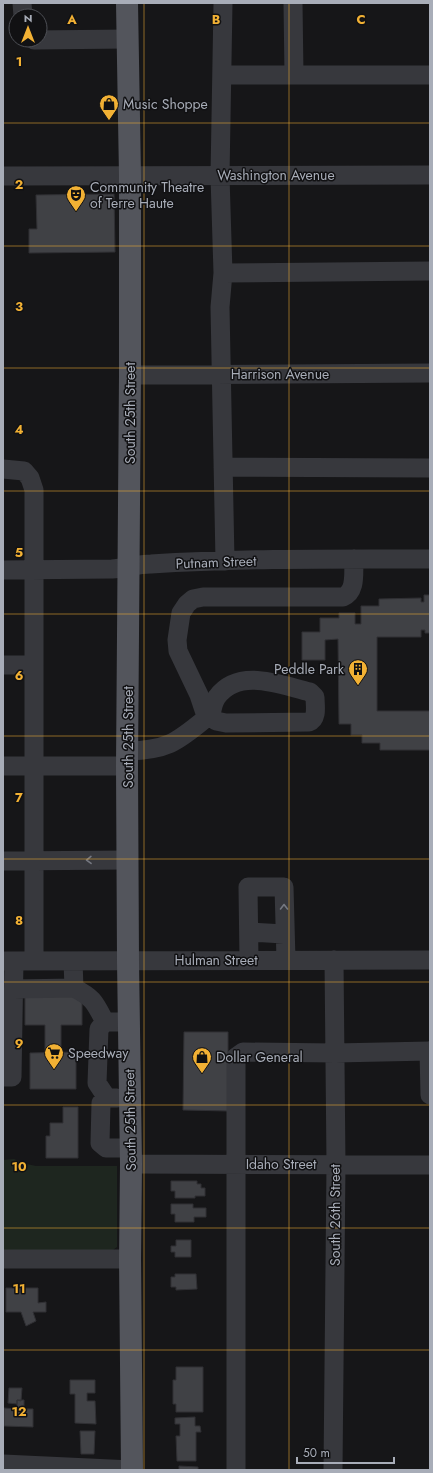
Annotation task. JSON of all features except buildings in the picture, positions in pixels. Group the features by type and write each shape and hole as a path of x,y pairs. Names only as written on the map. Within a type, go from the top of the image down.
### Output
{"main road":[{"name":"South 25th Street","path":"127,3 130,176 127,758 131,1156 130,1259 132,1470"}],"street":[{"path":"223,3 220,176 223,273 220,307 225,561"},
{"path":"293,3 294,75"},
{"path":"48,40 128,40"},
{"path":"222,75 430,75"},
{"name":"Washington Avenue","path":"3,176 430,175"},
{"path":"223,273 430,271"},
{"name":"Harrison Avenue","path":"130,375 430,373"},
{"path":"223,467 430,468"},
{"path":"3,469 24,471 30,478 34,490 34,961"},
{"path":"3,766 34,766 127,758 165,746 181,739 205,719 208,716 216,698 226,688 237,682 250,680 263,680 310,692 315,697 315,718 313,721 226,723 208,716 178,651 177,640 182,613 187,604 193,599 203,597 343,597 348,595 353,588 354,559"},
{"name":"Putnam Street","path":"3,570 128,568 148,564 225,561 430,559"},
{"path":"3,666 34,665"},
{"path":"3,861 128,860"},
{"path":"249,960 248,887 284,887 284,934 286,960"},
{"path":"249,932 284,934"},
{"name":"South 26th Street","path":"333,1470 336,1164 334,960"},
{"name":"Hulman Street","path":"9,961 430,960"},
{"path":"3,1077 12,1077 14,989 9,961"},
{"path":"73,961 74,988"},
{"path":"14,989 74,988 89,996 96,1005 105,1022"},
{"path":"129,1022 105,1022 99,1029 97,1083 107,1098 130,1097"},
{"path":"236,1470 236,1057 243,1052 334,1053 430,1051 430,1095"},
{"name":"Idaho Street","path":"107,1098 101,1103 100,1144 106,1148 131,1156 236,1164 430,1165"},
{"path":"3,1259 130,1259"},
{"path":"3,1464 132,1470"}],"shaded area":[{"path":"14,1159 22,1163 36,1166 117,1166 117,1247 110,1252 3,1251 3,1160"}],"place":[{"name":"Music Shoppe","path":"109,121"},
{"name":"Community Theatre of Terre Haute","path":"76,212"},
{"name":"Peddle Park","path":"358,686"},
{"name":"Speedway","path":"54,1070"},
{"name":"Dollar General","path":"202,1074"}]}
